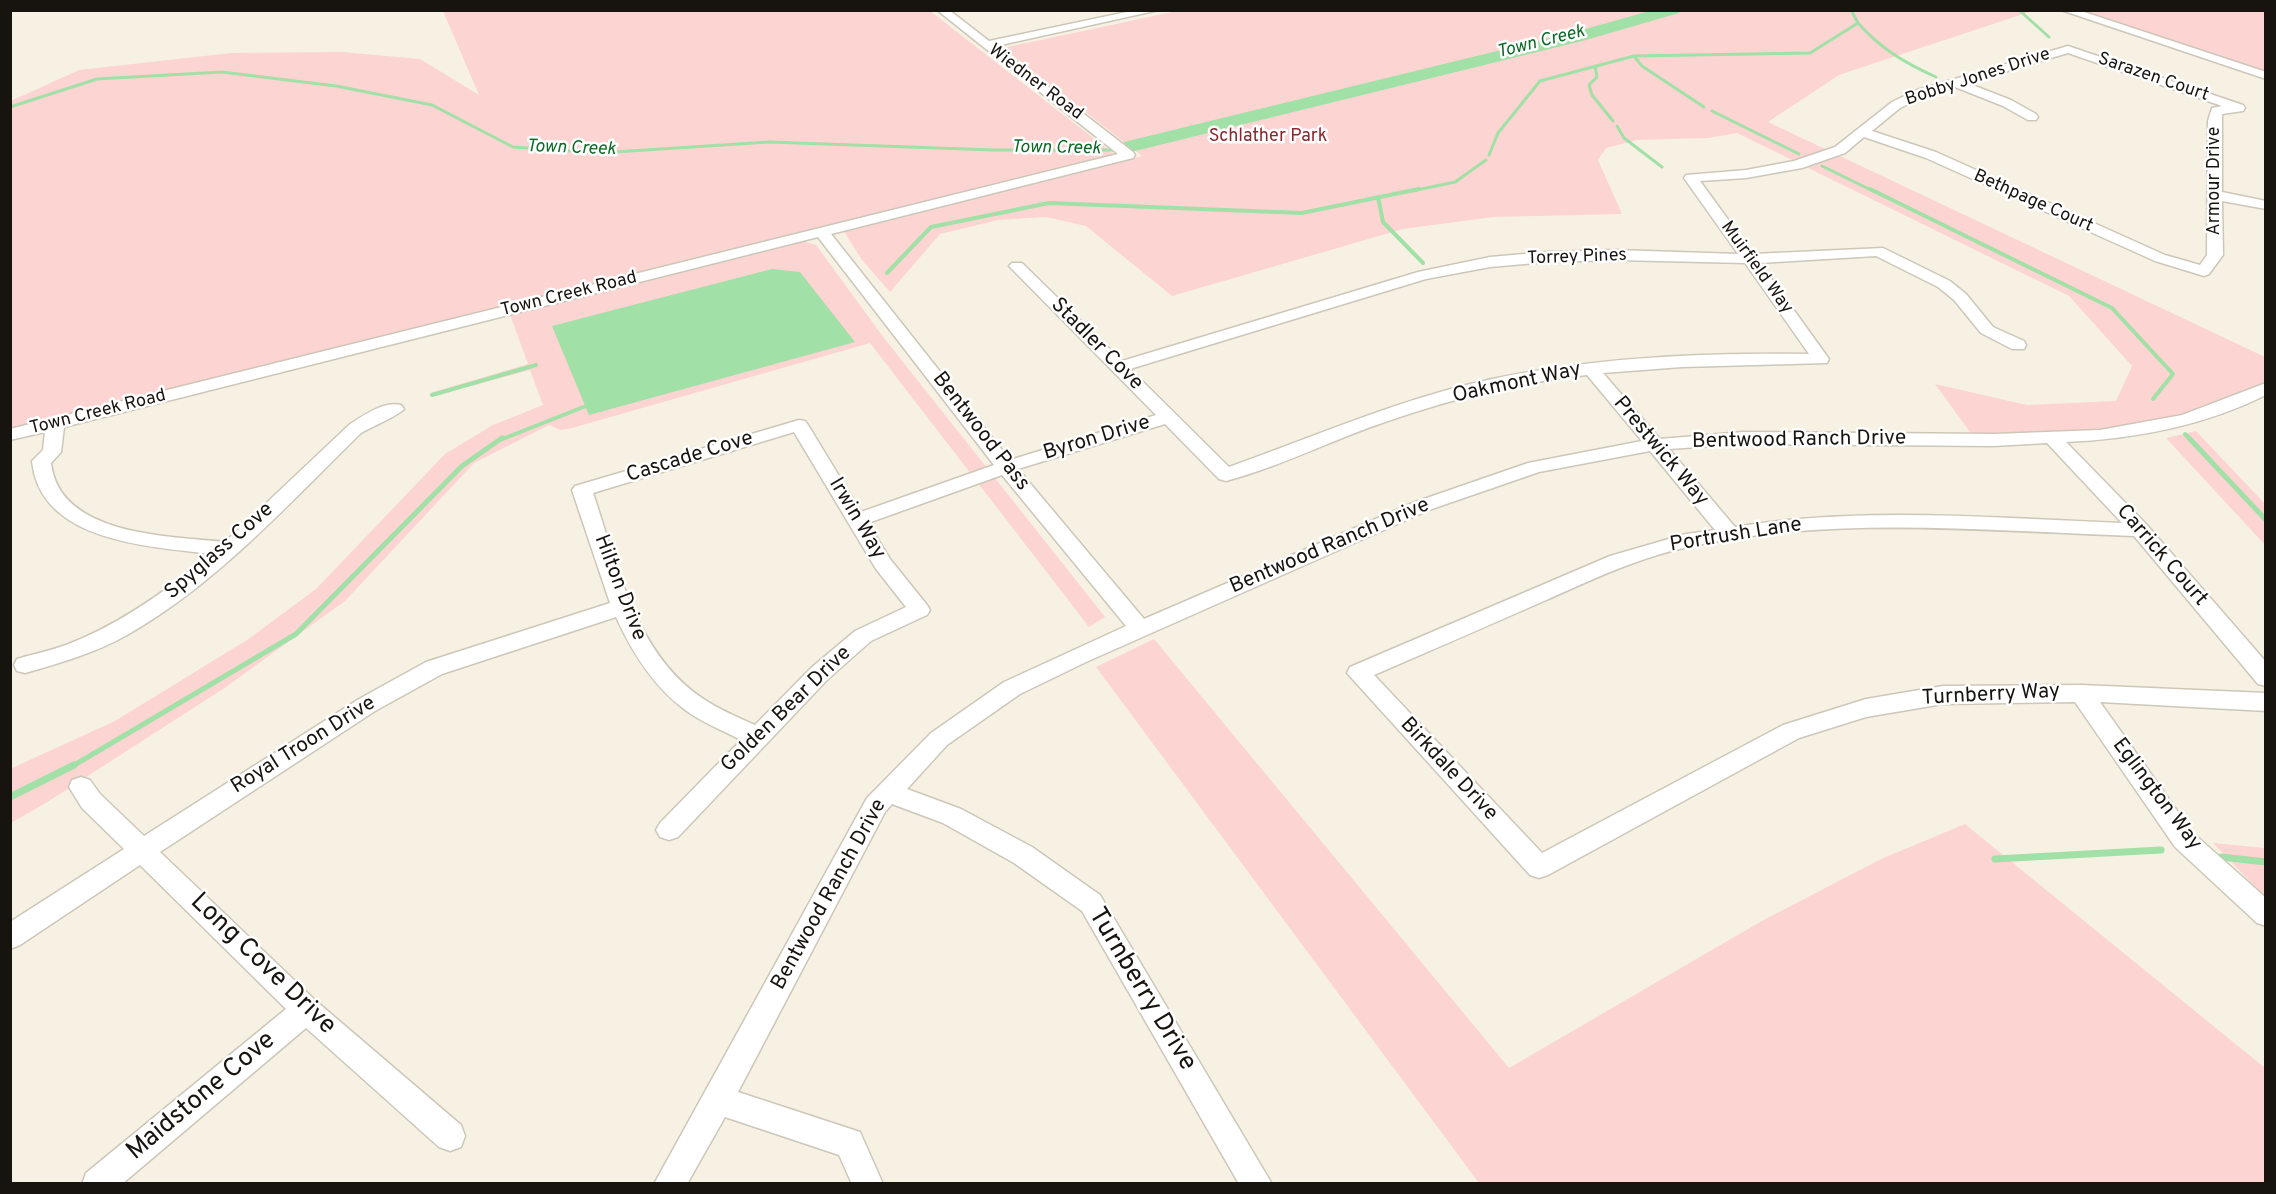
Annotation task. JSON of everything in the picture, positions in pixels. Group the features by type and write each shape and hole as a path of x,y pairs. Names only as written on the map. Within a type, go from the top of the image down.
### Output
{"street":[{"name":"Wiedner Road","path":"942,10 1128,155"},
{"path":"986,45 1154,10"},
{"path":"2066,10 2265,76"},
{"name":"Bobby Jones Drive","path":"1691,178 1746,174 1797,165 1840,150 1896,105 1921,93 2068,49"},
{"name":"Sarazen Court","path":"2068,49 2239,108"},
{"path":"1956,83 2007,103 2032,117"},
{"name":"Armour Drive","path":"2204,271 2215,255 2214,121 2216,111 2239,108"},
{"name":"Bethpage Court","path":"1863,132 1930,155 2160,258 2204,271"},
{"name":"Town Creek Road","path":"10,435 1128,155"},
{"name":"Muirfield Way","path":"1691,178 1821,359"},
{"path":"2214,195 2265,205"},
{"name":"Bentwood Pass","path":"822,232 1003,462 1141,630"},
{"name":"Torrey Pines","path":"1120,367 1362,291 1423,275 1490,262 1547,257 1616,255 1749,259 1878,251 1944,284 1960,297 1988,330 2018,345"},
{"name":"Stadler Cove","path":"1017,266 1226,475"},
{"name":"Oakmont Way","path":"1226,475 1400,412 1485,386 1590,368 1654,362 1733,358 1821,359"},
{"name":"Prestwick Way","path":"1590,368 1730,534"},
{"name":"Bentwood Ranch Drive","path":"669,1184 718,1100 876,805 939,739 1012,688 1078,656 1422,506 1535,467 1653,445 1743,438 1994,440 2100,435 2186,420 2244,399 2265,388"},
{"name":"Spyglass Cove","path":"25,665 52,659 86,647 129,623 184,587 229,549 356,429 376,416 395,409"},
{"name":"Byron Drive","path":"853,515 1003,462 1163,413"},
{"path":"41,461 52,452 55,424"},
{"name":"Cascade Cove","path":"582,490 799,425"},
{"name":"Irwin Way","path":"799,425 883,564 919,610"},
{"path":"31,430 29,456 41,461"},
{"name":"Carrick Court","path":"2052,438 2140,530 2265,678"},
{"path":"41,461 45,482 59,504 80,521 109,532 229,549"},
{"name":"Hilton Drive","path":"582,490 623,607 644,651 664,679 692,703 757,737"},
{"name":"Portrush Lane","path":"1358,673 1617,561 1686,541 1772,527 1853,522 2140,530"},
{"name":"Royal Troon Drive","path":"10,937 367,705 434,668 623,607"},
{"name":"Golden Bear Drive","path":"669,830 819,674 863,636 919,610"},
{"name":"Birkdale Drive","path":"1358,673 1539,867"},
{"name":"Turnberry Way","path":"1539,867 1791,731 1866,708 1943,695 2081,693 2265,702"},
{"name":"Eglington Way","path":"2081,693 2184,840 2265,915"},
{"name":"Long Cove Drive","path":"81,787 91,801 306,1010 450,1136"},
{"name":"Turnberry Drive","path":"888,792 952,816 1023,855 1091,903 1257,1184"},
{"name":"Maidstone Cove","path":"97,1184 306,1010"},
{"path":"718,1100 849,1143 868,1184"}],"green space":[{"path":"443,11 930,11 1115,155 11,432 11,101 79,70 231,53 342,52 420,59 479,95"},
{"name":"Schlather Park","path":"1177,11 2032,11 1839,75 1768,122 2265,357 2265,388 2143,428 1975,439 1935,384 2027,405 2116,401 2132,366 2069,296 1737,133 1708,138 1637,140 1606,148 1598,160 1622,214 1493,217 1403,229 1172,296 1086,226 1046,217 998,220 940,234 890,292 862,260 843,230 1142,156 1003,48"},
{"path":"2077,11 2265,11 2265,72"},
{"path":"802,241 816,245 884,338 1105,617 1089,627 870,343 572,428 561,430 549,425 474,463 345,601 226,687 11,823 10,769 115,721 247,640 316,589 445,454 493,425 543,405 530,370 431,397 430,393 528,364 509,312"},
{"path":"2196,431 2265,504 2265,545 2166,438"},
{"path":"1154,639 1509,1068 1760,922 1881,859 1965,824 2265,1068 2265,1183 1479,1183 1096,667"},
{"path":"2213,843 2265,848 2265,892 2262,894"}],"shaded area":[{"path":"772,269 800,272 855,342 589,415 552,326"}],"waterway":[{"name":"Town Creek","path":"1131,146 1580,36 1673,10"},
{"path":"1851,10 1858,23"},
{"path":"2019,10 2049,37"},
{"path":"1634,56 1810,53 1858,23"},
{"path":"1858,23 1894,54 1936,77"},
{"path":"1595,66 1634,56"},
{"path":"1634,56 1642,66 1704,107"},
{"path":"1489,155 1498,133 1540,81 1595,66"},
{"path":"1595,66 1597,77 1589,85 1592,95 1613,121"},
{"name":"Town Creek","path":"10,107 97,79 222,72 336,86 432,105 513,147 599,153 769,142 994,150 1112,150"},
{"path":"1712,111 1799,154"},
{"path":"1617,126 1624,138 1662,167"},
{"path":"1412,191 1455,182 1486,160"},
{"path":"1822,166 1873,191"},
{"path":"1378,197 1419,189"},
{"path":"1870,189 2112,308 2173,374 2153,399"},
{"path":"887,273 931,227 1049,203 1302,213 1378,197"},
{"path":"1378,197 1383,222 1423,263"},
{"path":"432,395 536,365"},
{"path":"500,440 591,404"},
{"path":"2185,434 2189,438"},
{"path":"71,767 296,634 462,466 502,438"},
{"path":"2189,438 2266,520"},
{"path":"10,797 74,765"},
{"path":"1995,859 2161,850"},
{"path":"2221,857 2266,862"}]}
